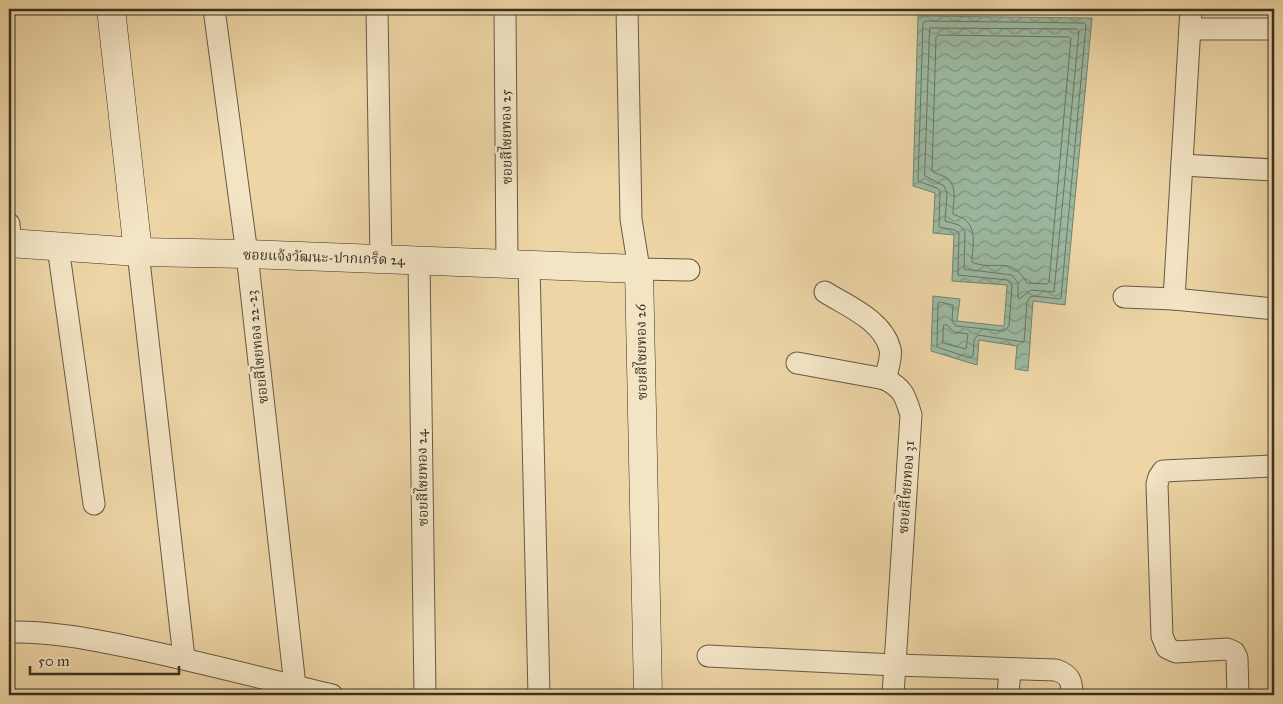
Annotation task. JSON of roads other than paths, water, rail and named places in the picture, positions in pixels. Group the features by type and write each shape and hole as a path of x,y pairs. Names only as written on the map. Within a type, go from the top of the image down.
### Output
{"street":[{"path":"111,9 184,658"},
{"name":"ซอยสีไชยทอง 22-23","path":"214,9 247,254 295,686"},
{"path":"377,9 381,260"},
{"name":"ซอยสีไชยทอง 25","path":"504,9 518,265"},
{"name":"ซอยสีไชยทอง 26","path":"626,9 632,219 639,269 648,695"},
{"path":"1174,299 1190,19 1274,29"},
{"path":"1182,165 1274,170"},
{"name":"ซอยแจ้งวัฒนะ-ปากเกร็ด 24","path":"10,236 58,247 138,252 247,254 639,269"},
{"path":"58,247 94,504"},
{"name":"ซอยสีไชยทอง 24","path":"419,261 425,695"},
{"path":"518,265 539,695"},
{"path":"639,269 689,270"},
{"path":"796,363 885,379 891,350 884,335 872,321 824,292"},
{"path":"1124,297 1174,299 1274,308"},
{"name":"ซอยสีไชยทอง 31","path":"885,379 898,386 906,400 911,416 893,695"},
{"path":"1238,695 1237,658 1234,652 1227,649 1176,652 1168,648 1162,636 1157,484 1163,471 1274,466"},
{"path":"9,632 86,638 184,658 332,695"},
{"path":"708,656 1056,670 1065,673 1072,684 1072,695"},
{"path":"1008,695 1010,669"}],"water":[{"path":"918,16 1092,18 1065,305 1033,301 1028,371 1015,369 1017,346 979,340 977,365 931,351 933,296 960,299 957,321 1004,326 1007,285 952,281 954,235 933,233 935,193 913,186"}],"waterway":[{"path":"9,684 16,695"}]}
